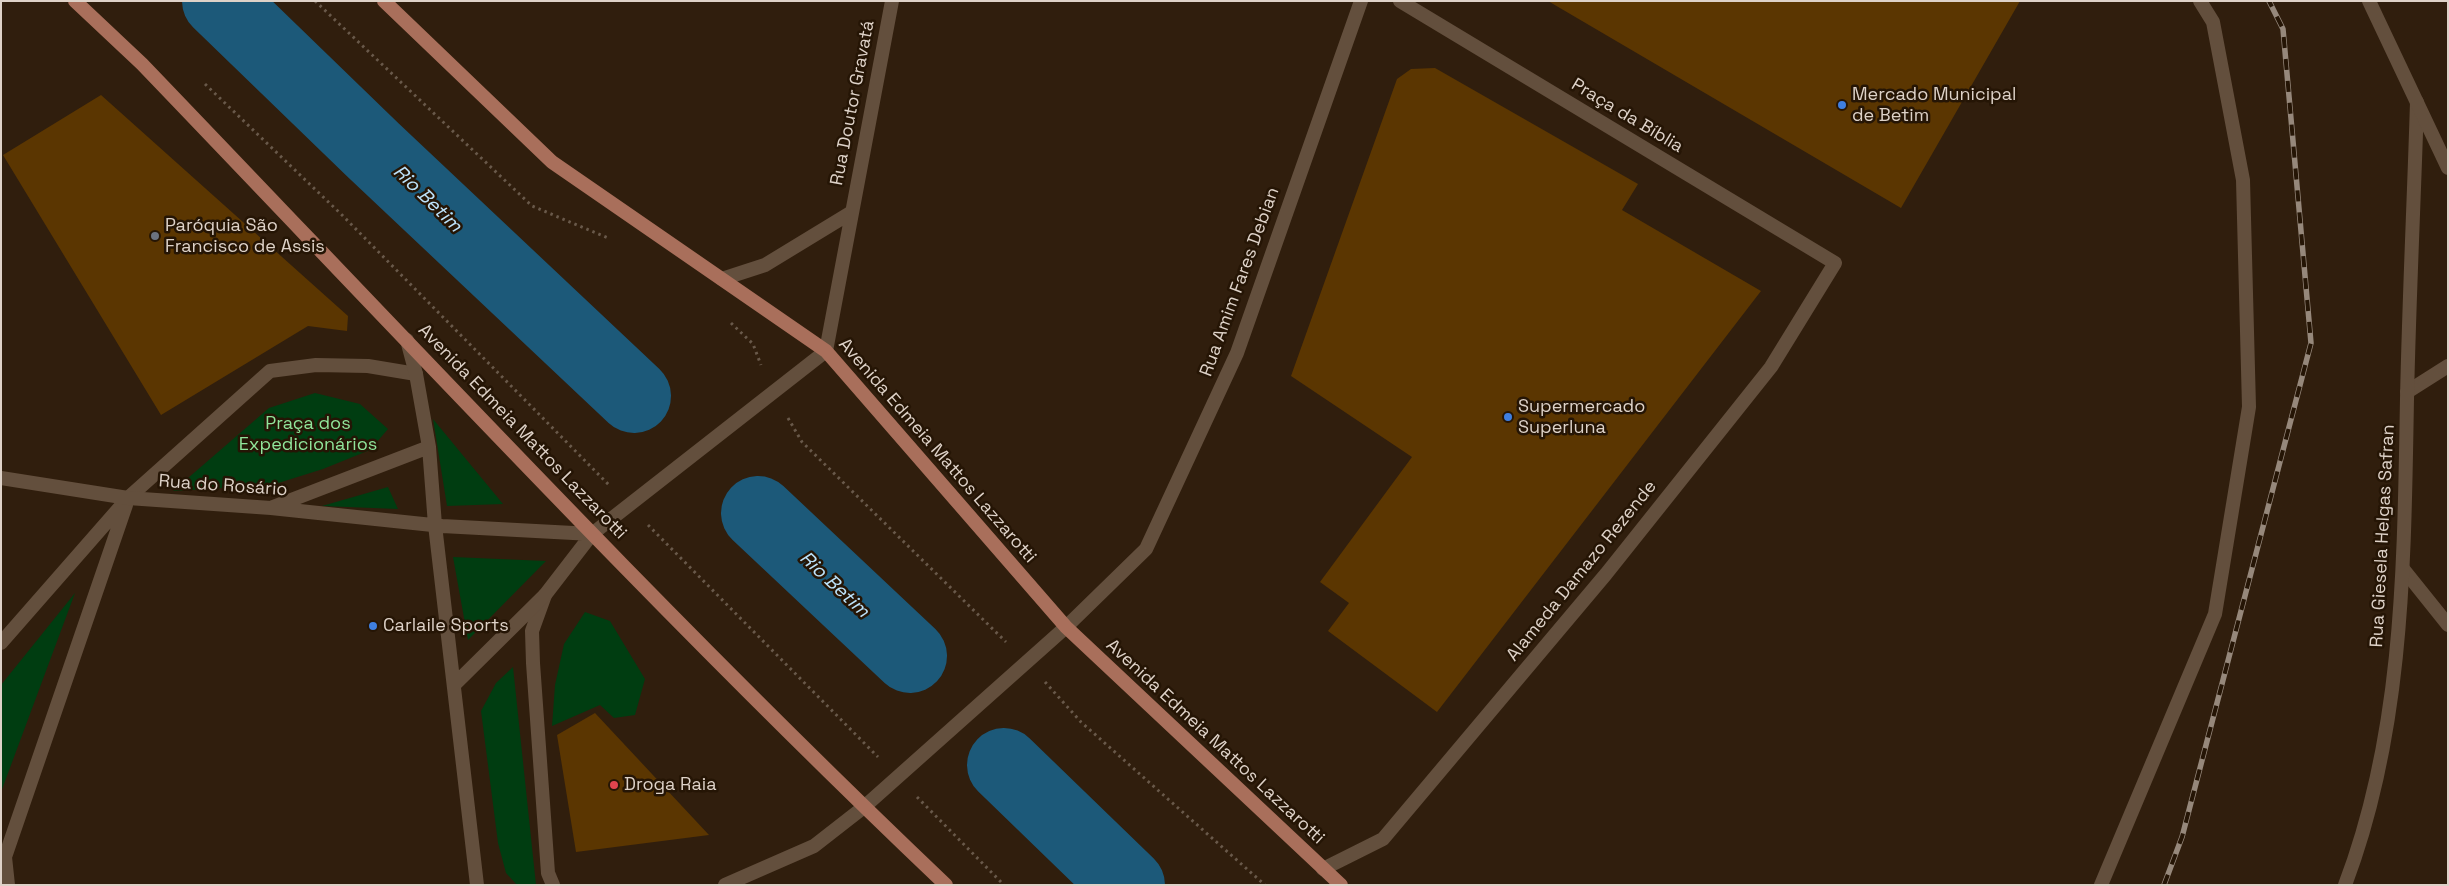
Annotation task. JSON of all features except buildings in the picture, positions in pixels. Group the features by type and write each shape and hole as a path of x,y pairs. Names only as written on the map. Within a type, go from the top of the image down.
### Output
{"main road":[{"name":"Avenida Edmeia Mattos Lazzarotti","path":"75,1 142,64 592,534 864,807 946,885"},
{"name":"Avenida Edmeia Mattos Lazzarotti","path":"384,1 552,162 826,351 1066,627 1341,885"}],"street":[{"name":"Rua Doutor Gravatá","path":"826,351 892,1"},
{"name":"Rua Amim Fares Debian","path":"725,885 814,846 864,807 1066,627 1146,549 1237,353 1361,1"},
{"name":"Praça da Bíblia","path":"1400,1 1835,263"},
{"path":"2100,885 2214,614 2249,406 2243,180 2212,22 2200,1"},
{"path":"2370,1 2448,168"},
{"name":"Rua Giesela Helgas Safran","path":"2345,885 2362,841 2393,694 2404,570 2407,392 2417,102"},
{"name":"Rua Doutor Gravatá","path":"722,278 765,265 852,212"},
{"name":"Alameda Damazo Rezende","path":"1323,869 1383,839 1606,574 1771,367 1835,263"},
{"path":"407,340 416,374 429,447 477,885"},
{"path":"454,685 545,595 592,534 826,351"},
{"path":"1,643 128,498 270,371 316,366 368,366 416,374"},
{"path":"2407,392 2448,366"},
{"path":"271,508 429,447"},
{"name":"Rua do Rosário","path":"1,478 128,498 271,508 439,526"},
{"path":"8,885 5,857 128,498"},
{"path":"439,526 592,534"},
{"path":"2404,570 2448,625"},
{"path":"545,595 532,631 548,872 552,885"}],"path":[{"path":"315,1 532,206 614,241"},
{"path":"202,82 342,215 1004,885"},
{"path":"725,317 753,344 772,392 802,442 1026,662 1081,722 1265,885"}],"green space":[{"name":"Praça dos Expedicionários","path":"315,393 360,404 388,429 370,450 323,469 272,485 173,491 269,408"},
{"path":"433,419 503,504 447,506"},
{"name":"Praça dos Expedicionários","path":"388,487 398,509 322,506"},
{"path":"453,557 546,561 468,640"},
{"path":"75,593 1,792 1,685"},
{"path":"585,612 610,621 645,679 635,715 614,718 600,705 552,726 555,685 564,644"},
{"path":"513,667 536,885 517,885 506,873 498,843 481,711 496,683"}],"waterway":[{"name":"Rio Betim","path":"219,1 373,150 634,396"},
{"name":"Rio Betim","path":"758,513 910,656"},
{"name":"Rio Betim","path":"1004,765 1128,885"}],"railway":[{"path":"2164,885 2182,837 2311,343 2283,29 2269,1"}],"place":[{"name":"Mercado Municipal de Betim","path":"1842,105"},
{"name":"Paróquia São Francisco de Assis","path":"155,236"},
{"name":"Supermercado Superluna","path":"1508,417"},
{"name":"Carlaile Sports","path":"373,626"},
{"name":"Droga Raia","path":"614,785"}]}
